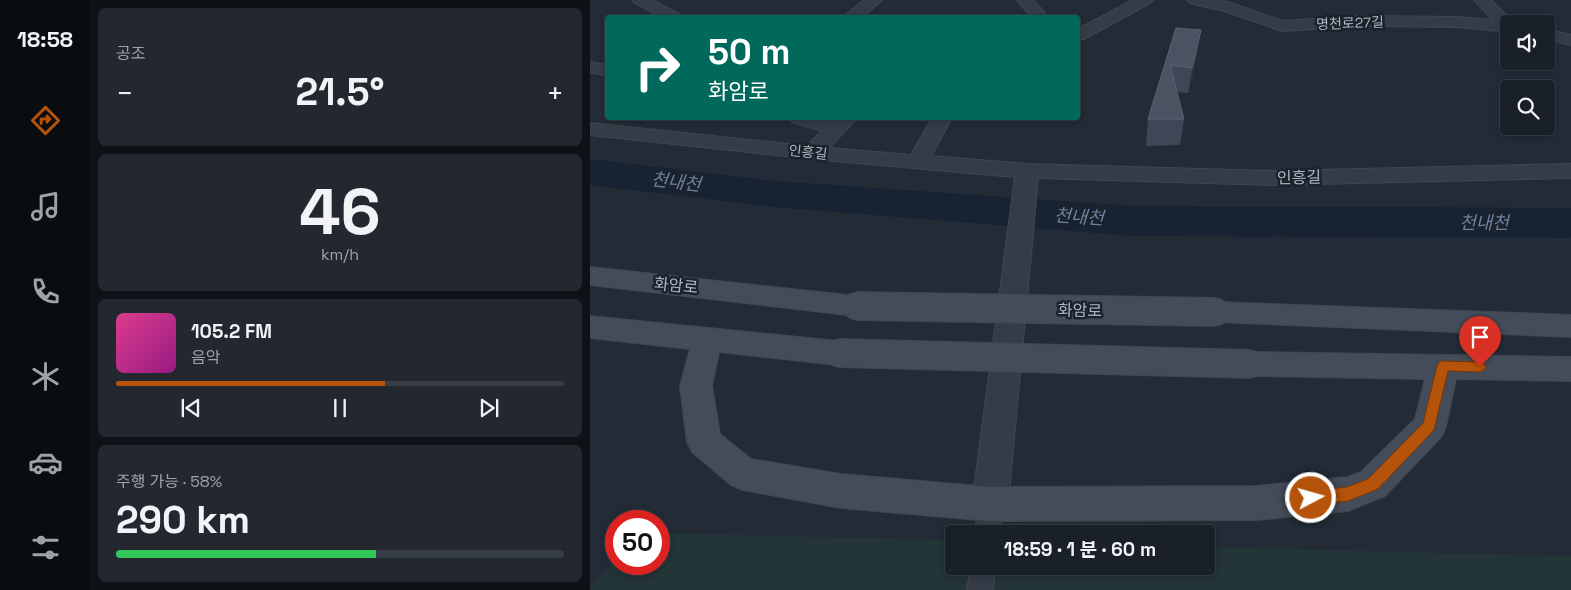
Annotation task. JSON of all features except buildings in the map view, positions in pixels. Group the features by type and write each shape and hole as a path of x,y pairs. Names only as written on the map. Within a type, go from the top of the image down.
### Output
{"main road":[{"name":"화암로","path":"590,276 856,306 1216,312 1571,326"},
{"path":"590,327 838,353 1251,364 1571,369"},
{"path":"707,340 696,386 704,442 743,474 988,519 1256,503 1348,494 1373,484 1430,426 1443,366"}],"street":[{"path":"640,0 669,15"},
{"path":"854,15 874,0"},
{"path":"1025,0 1036,12 1036,15"},
{"path":"1080,34 1145,0"},
{"name":"명천로27길","path":"1195,0 1228,7 1282,26 1360,21 1459,22 1500,26"},
{"name":"명천로27길","path":"1482,0 1500,19"},
{"path":"1555,36 1571,40"},
{"path":"590,66 605,71"},
{"path":"590,77 605,73"},
{"path":"816,120 842,123"},
{"path":"918,162 941,120"},
{"path":"812,153 842,123"},
{"name":"인흥길","path":"590,128 812,153 918,162 1026,183 1571,171"},
{"path":"988,519 1026,183"}],"lane":[{"path":"980,590 982,575"}],"shaded area":[{"path":"670,533 945,540 945,575 1215,575 1215,547 1571,556 1571,590 590,590 590,587 605,571 605,575 670,575"}],"waterway":[{"name":"천내천","path":"590,172 775,194 1134,221 1571,223"}],"route":[{"path":"1311,498 1348,494 1373,484 1430,426 1443,366 1480,367"}]}
